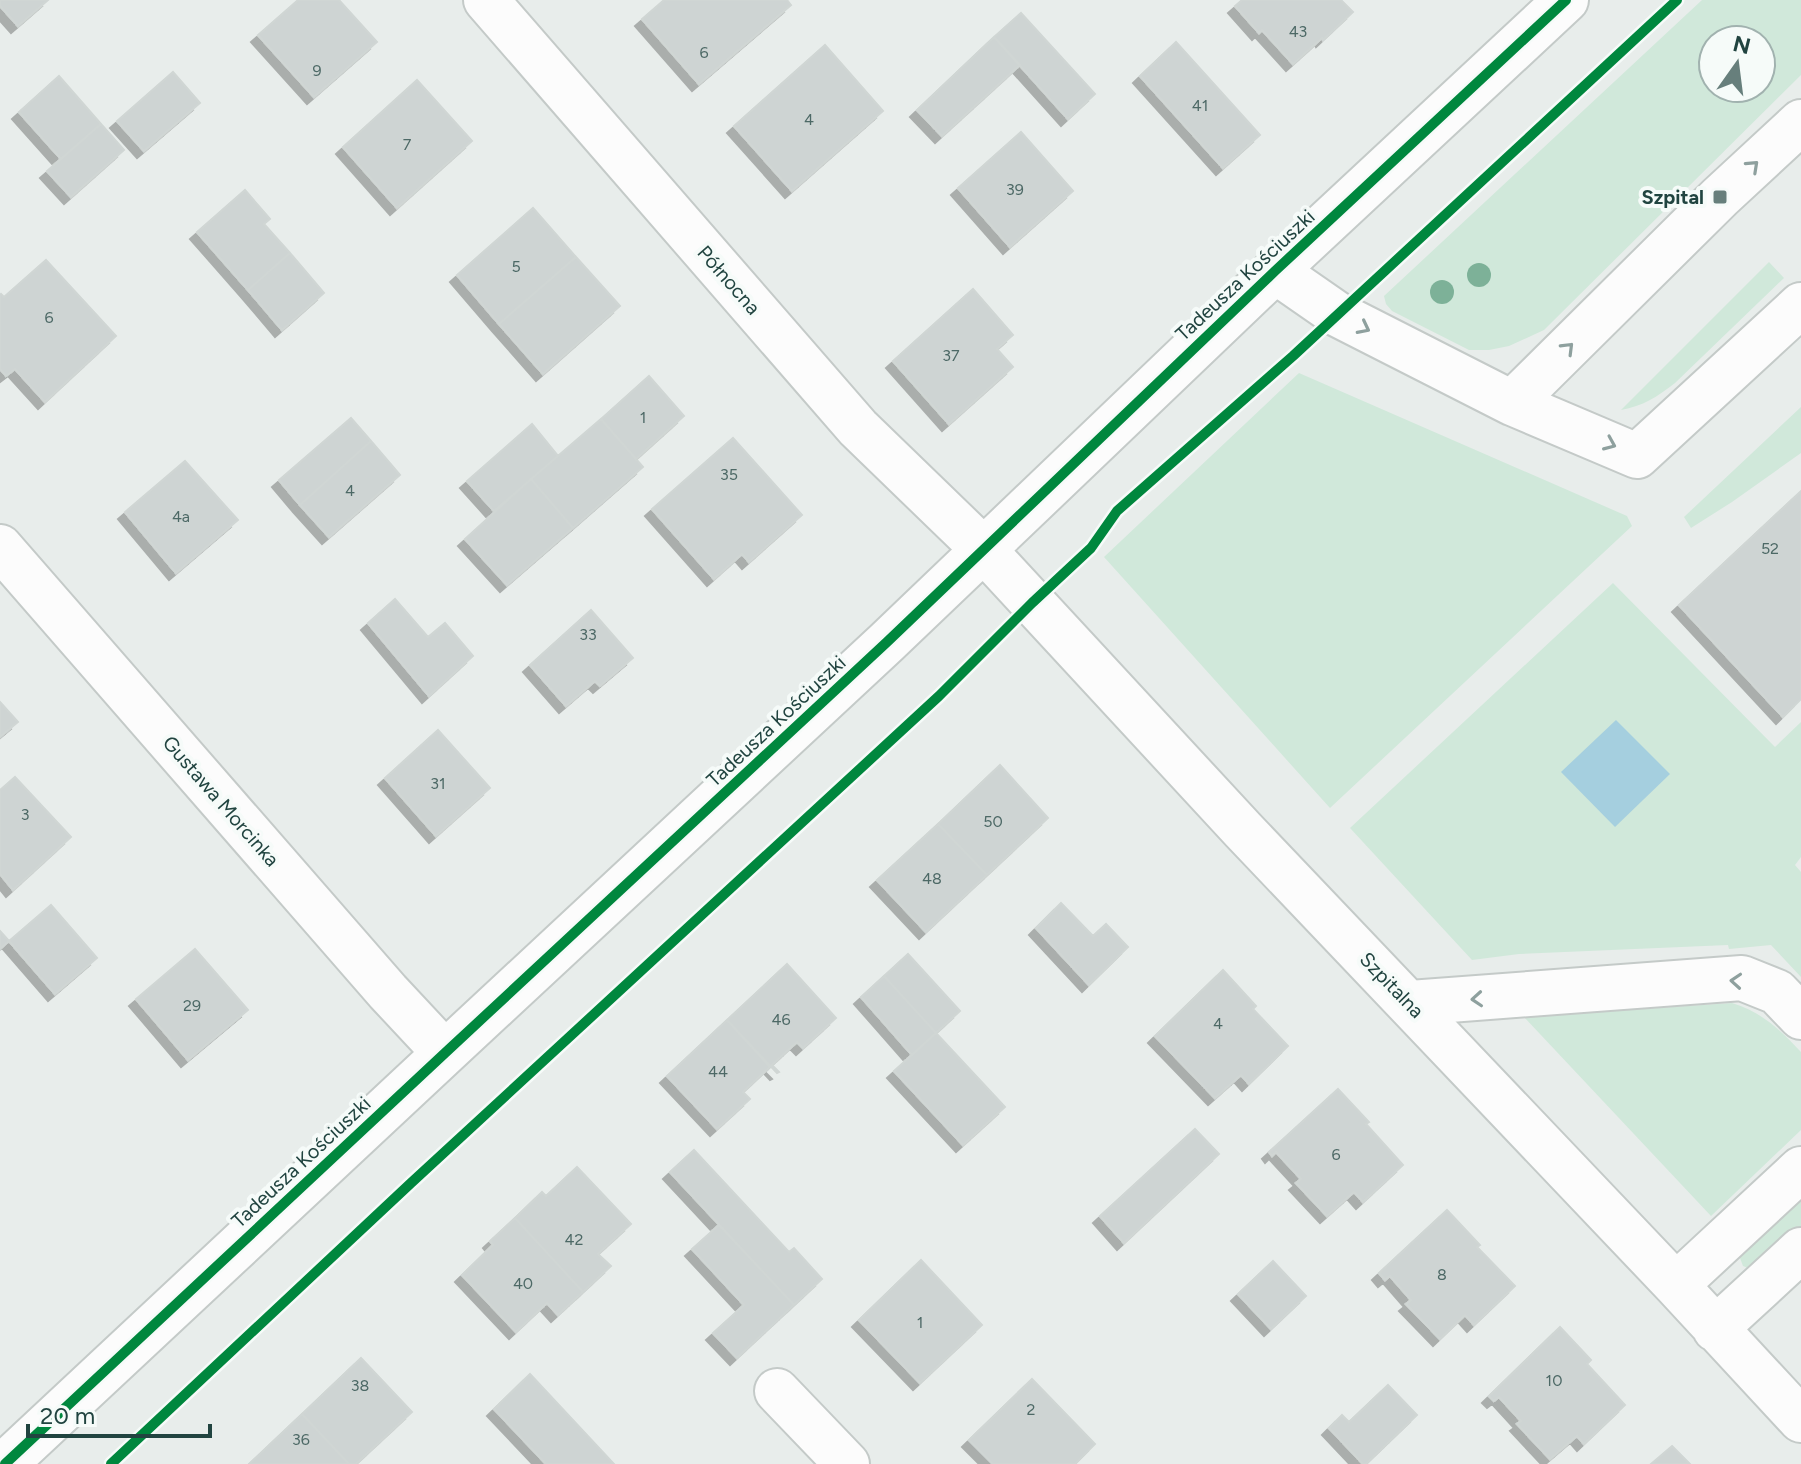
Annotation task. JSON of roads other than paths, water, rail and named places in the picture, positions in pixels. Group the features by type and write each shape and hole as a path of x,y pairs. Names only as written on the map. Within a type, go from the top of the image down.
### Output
{"street":[{"name":"Północna","path":"486,0 858,428 983,549"},
{"name":"Tadeusza Kościuszki","path":"5,1464 887,642 1275,271 1566,0"},
{"path":"1512,403 1720,197 1801,122"},
{"path":"1275,271 1337,314 1512,403 1637,456 1801,305"},
{"name":"Gustawa Morcinka","path":"0,547 377,980 445,1053"},
{"name":"Szpitalna","path":"983,549 1243,830 1410,1003 1801,1420"},
{"path":"1410,1003 1742,978 1777,992 1801,1017"},
{"path":"1676,1285 1801,1169"},
{"path":"1715,1329 1801,1250"},
{"path":"777,1391 847,1464"}],"water":[{"path":"1616,720 1670,774 1615,827 1561,772"}],"place":[{"name":"Szpital","path":"1720,197"}]}
